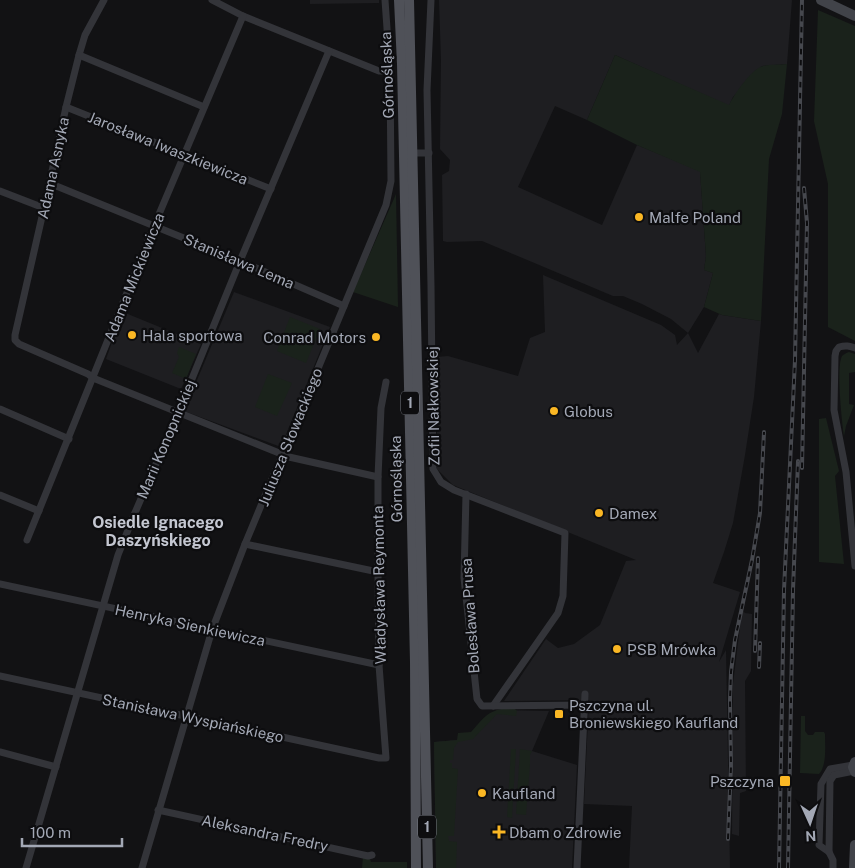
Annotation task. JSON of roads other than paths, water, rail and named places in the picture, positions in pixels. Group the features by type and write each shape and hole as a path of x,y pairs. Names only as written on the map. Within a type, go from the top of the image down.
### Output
{"main road":[{"name":"Górnośląska","path":"399,0 416,662 416,868"},
{"name":"Górnośląska","path":"409,0 428,868"},
{"path":"820,0 855,16"},
{"path":"854,868 855,845"}],"street":[{"name":"Adama Asnyka","path":"93,378 88,374 19,344 14,340 14,335 79,55 85,35 104,0"},
{"name":"Juliusza Słowackiego","path":"142,868 212,630 245,544 386,205 391,182 390,71 385,0"},
{"name":"Zofii Nałkowskiej","path":"431,0 427,90 432,286 433,469 442,482 454,490 565,533 563,596 558,613 493,706"},
{"path":"217,1 243,16 328,51 379,71 390,71"},
{"name":"Adama Mickiewicza","path":"27,540 154,226 243,16"},
{"name":"Marii Konopnickiej","path":"26,868 118,556 328,51"},
{"path":"79,55 204,107"},
{"name":"Jarosława Iwaszkiewicza","path":"66,107 271,189"},
{"path":"413,153 428,152"},
{"name":"Stanisława Lema","path":"49,184 240,261 344,306"},
{"path":"0,191 44,208"},
{"path":"855,348 850,346 840,347 836,351 834,410 846,472 855,566"},
{"path":"93,378 283,455 378,476"},
{"name":"Władysława Reymonta","path":"386,382 381,408 378,476 379,665 386,758"},
{"path":"0,409 69,438"},
{"name":"Bolesława Prusa","path":"466,494 464,578 477,699 482,706 493,706"},
{"path":"0,495 39,511"},
{"path":"245,544 378,572"},
{"name":"Henryka Sienkiewicza","path":"0,584 379,665"},
{"name":"Stanisława Wyspiańskiego","path":"0,676 386,758"},
{"path":"576,868 585,694"},
{"path":"493,706 584,704"},
{"path":"0,752 56,767"},
{"path":"833,868 833,860 829,852 819,845 821,784 830,768 854,768"},
{"name":"Aleksandra Fredry","path":"158,810 368,856 372,855"}],"railway":[{"path":"779,868 784,590 795,360 802,0"},
{"path":"802,468 807,223 804,188"},
{"path":"728,839 731,766 731,672 735,640 760,513 764,432"},
{"path":"788,868 793,590 798,461"},
{"path":"755,651 758,558"},
{"path":"759,667 760,643"}],"place":[{"name":"Malfe Poland","path":"639,217"},
{"name":"Hala sportowa","path":"132,335"},
{"name":"Conrad Motors","path":"376,337"},
{"name":"Globus","path":"554,411"},
{"name":"Damex","path":"599,513"},
{"name":"PSB Mrówka","path":"617,649"},
{"name":"Pszczyna ul. Broniewskiego Kaufland","path":"559,714"},
{"name":"Pszczyna","path":"785,781"},
{"name":"Kaufland","path":"482,793"},
{"name":"Dbam o Zdrowie","path":"499,832"}],"district":[{"name":"Osiedle Ignacego Daszyńskiego","path":"158,531"}]}
